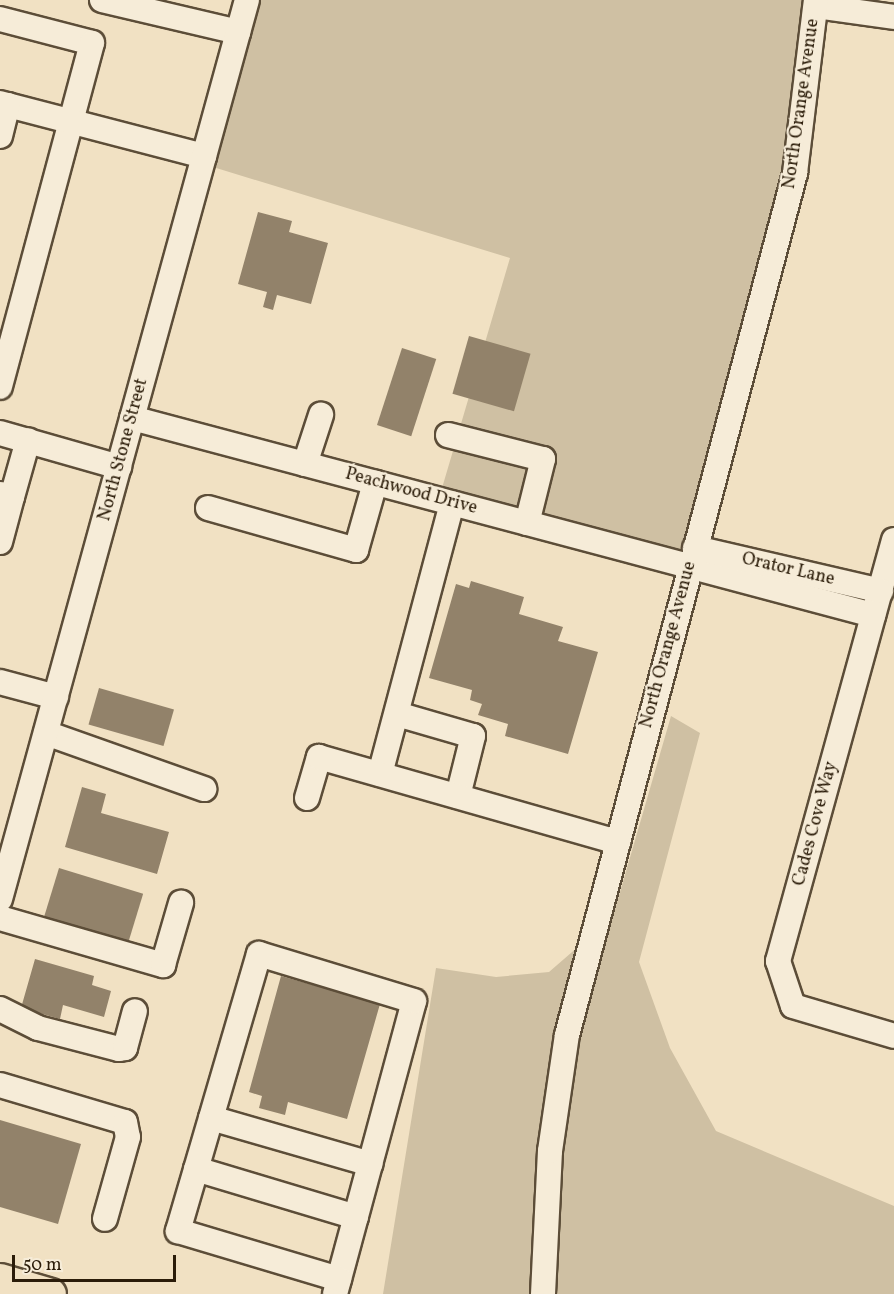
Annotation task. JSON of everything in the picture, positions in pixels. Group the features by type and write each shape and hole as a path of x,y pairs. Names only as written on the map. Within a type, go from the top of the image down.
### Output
{"main road":[{"path":"0,1279 42,1293"}],"street":[{"path":"102,0 238,32"},
{"name":"North Stone Street","path":"0,899 247,0"},
{"path":"874,0 894,2"},
{"path":"816,3 894,17"},
{"name":"North Orange Avenue","path":"543,1294 550,1151 567,1035 795,173 816,3"},
{"path":"0,20 92,43 73,122 0,387"},
{"path":"0,136 4,104 204,156"},
{"path":"305,464 321,416"},
{"name":"Peachwood Drive","path":"132,418 528,523 693,557"},
{"path":"0,433 119,467"},
{"path":"448,435 543,459 528,523"},
{"path":"0,542 6,496 28,440"},
{"path":"208,508 356,550 375,483"},
{"path":"380,774 452,503"},
{"name":"Cades Cove Way","path":"894,540 778,961 793,1006 894,1036"},
{"name":"Orator Lane","path":"693,557 881,591"},
{"name":"Orator Lane","path":"693,557 873,615"},
{"path":"0,682 56,697"},
{"path":"397,714 473,736 458,796"},
{"path":"46,733 204,789"},
{"path":"307,798 319,757 618,842"},
{"path":"0,918 163,965 181,903"},
{"path":"259,954 414,1001 370,1164 337,1287 178,1231 259,954"},
{"path":"0,1009 38,1028 119,1049 125,1048 135,1011"},
{"path":"0,1084 125,1122 128,1137 105,1219"},
{"path":"211,1118 370,1164"},
{"path":"196,1169 356,1217"}],"shaded area":[{"path":"258,0 803,0 784,171 683,551 442,488 510,258 213,167"},
{"path":"671,716 700,733 639,962 670,1048 716,1131 894,1206 894,1294 554,1294 561,1151 578,1037"},
{"path":"579,946 532,1294 383,1294 436,968 496,977 549,972"}],"building":[{"path":"258,212 292,221 289,232 328,243 311,304 277,295 273,310 263,307 267,292 238,284"},
{"path":"469,336 531,354 514,411 452,394"},
{"path":"402,348 436,359 411,436 377,425"},
{"path":"471,581 524,597 519,614 563,627 558,641 598,652 568,754 505,736 508,724 478,715 482,704 470,700 472,690 429,678 456,584 469,588"},
{"path":"99,688 174,709 164,746 89,725"},
{"path":"82,787 106,794 101,813 169,832 157,874 65,847"},
{"path":"59,868 143,894 126,950 42,924"},
{"path":"35,959 94,976 92,985 111,991 104,1017 63,1005 60,1019 21,1008"},
{"path":"281,976 380,1004 347,1119 288,1102 285,1115 259,1108 262,1096 249,1092"},
{"path":"0,1120 81,1144 58,1224 0,1207"}]}
